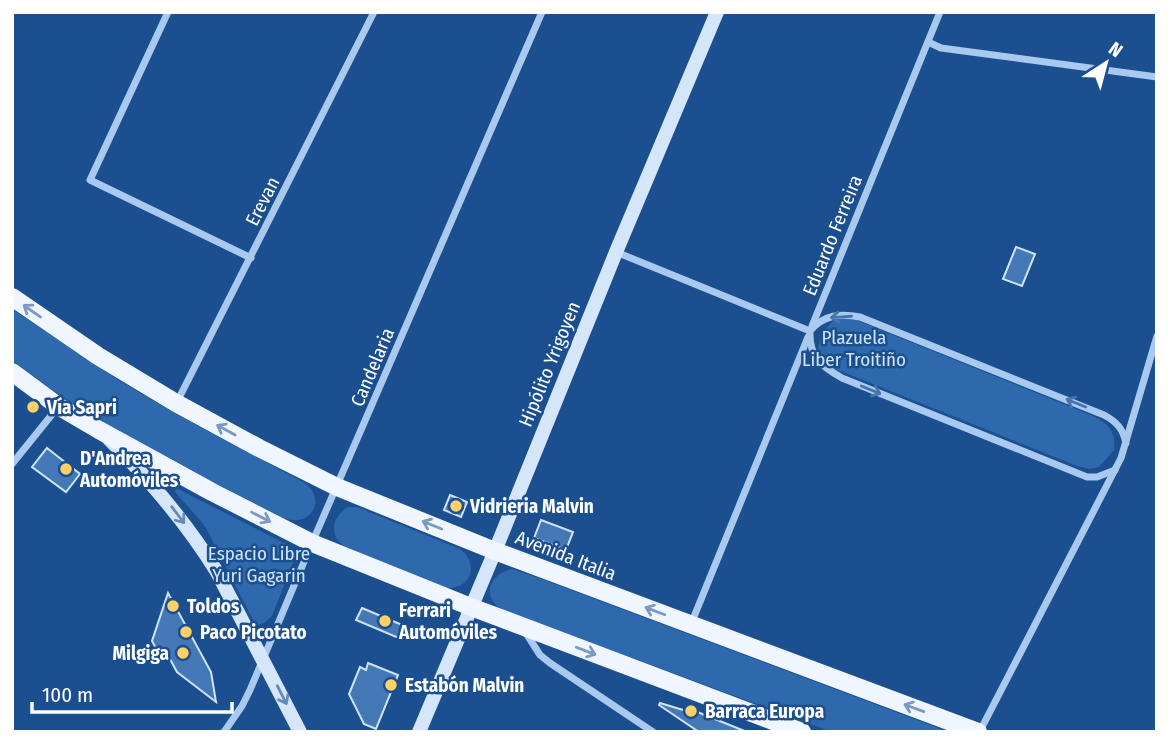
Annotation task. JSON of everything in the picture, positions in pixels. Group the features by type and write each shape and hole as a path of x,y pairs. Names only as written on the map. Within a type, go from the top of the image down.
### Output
{"main road":[{"name":"Avenida Italia","path":"12,296 98,356 176,403 337,487 495,551 979,732"},
{"path":"12,372 58,407 212,492 312,543 471,607 802,732"}],"street":[{"path":"168,12 90,180 251,258"},
{"name":"Erevan","path":"176,403 374,12"},
{"name":"Candelaria","path":"224,732 242,706 263,659 542,12"},
{"name":"Hipólito Yrigoyen","path":"419,732 717,12"},
{"name":"Eduardo Ferreira","path":"691,625 940,12"},
{"path":"928,42 941,48 1157,77"},
{"path":"616,252 810,331"},
{"path":"1115,470 1097,477 1087,477 842,378 819,362 813,354 810,331 823,320 837,315 860,317 1104,415 1119,425 1126,443"},
{"path":"979,732 1121,458 1157,336"},
{"path":"12,464 58,407"},
{"path":"99,430 158,490 202,547 300,732"},
{"path":"522,626 540,656 653,732"}],"green space":[{"path":"12,309 120,381 305,483 315,497 312,511 301,519 284,518 144,446 43,384 12,360"},
{"name":"Plazuela Liber Troitiño","path":"845,317 1093,416 1110,429 1114,438 1114,450 1099,467 1089,469 1077,466 828,366 819,357 818,347 822,333 833,321"},
{"name":"Espacio Libre Yuri Gagarin","path":"176,488 293,550 294,560 272,616 264,623 258,625 254,622 206,528 175,492"},
{"path":"348,507 357,507 460,549 470,562 470,575 461,585 445,588 344,546 336,536 334,526 338,516"},
{"path":"512,569 949,732 832,732 505,611 491,598 490,587 496,577"}],"building":[{"path":"1016,247 1035,254 1022,286 1003,279"},
{"path":"47,448 80,474 66,492 32,467"},
{"name":"Vidrieria Malvin","path":"450,495 467,502 461,517 444,510"},
{"path":"541,520 573,532 566,550 534,538"},
{"path":"168,593 211,672 216,702 177,672 164,648 158,652 152,641"},
{"path":"362,608 407,627 401,639 356,620"},
{"path":"368,663 398,675 376,729 364,724 349,694 360,667 366,670"},
{"path":"660,703 693,713 695,711 747,732 699,732 659,705"}],"place":[{"name":"Vía Sapri","path":"33,407"},
{"name":"D'Andrea Automóviles","path":"66,469"},
{"name":"Vidrieria Malvin","path":"456,506"},
{"name":"Toldos","path":"173,606"},
{"name":"Ferrari Automóviles","path":"385,621"},
{"name":"Paco Picotato","path":"186,632"},
{"name":"Milgiga","path":"183,653"},
{"name":"Estabón Malvin","path":"391,685"},
{"name":"Barraca Europa","path":"691,711"}]}
